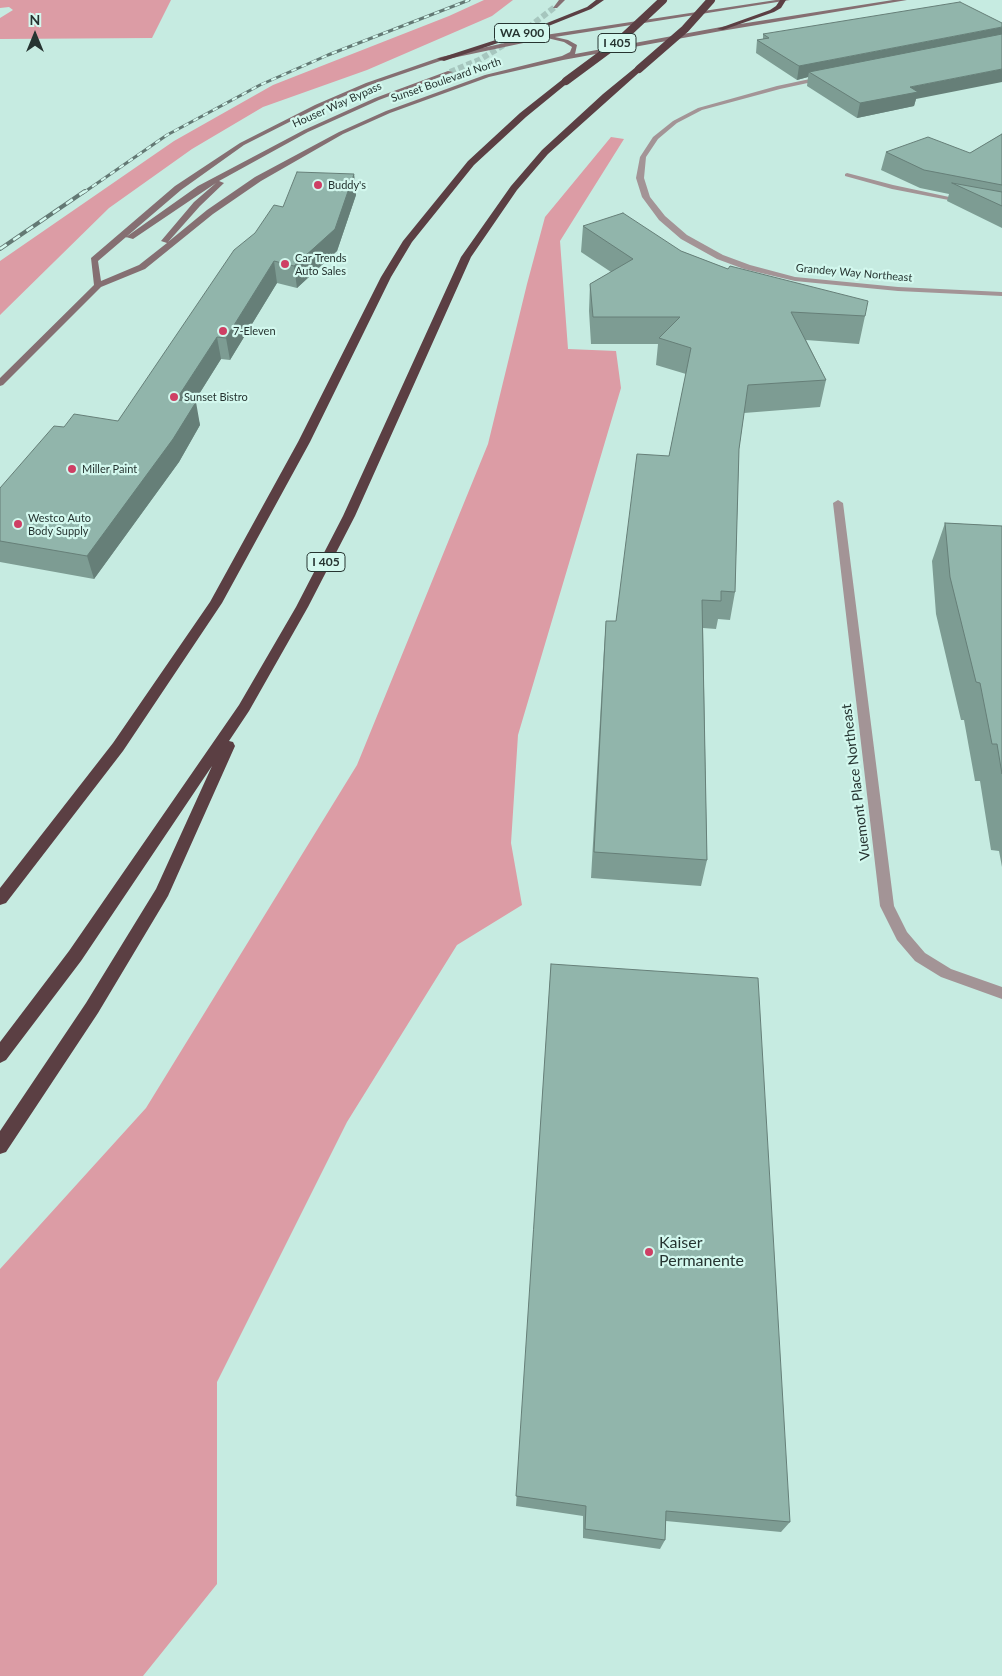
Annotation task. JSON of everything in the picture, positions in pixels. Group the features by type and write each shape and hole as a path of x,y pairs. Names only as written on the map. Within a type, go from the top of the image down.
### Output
{"highway":[{"name":"WA 900","path":"440,59 544,26 589,8 601,0"},
{"name":"I 405","path":"0,899 118,747 216,602 304,442 386,277 408,241 471,163 523,115 616,44 663,0"},
{"name":"I 405","path":"0,1055 81,948 244,708 302,607 349,516 466,257 514,188 545,152 606,96 684,29 711,0"},
{"name":"WA 900","path":"720,29 772,11 779,7 784,0"},
{"path":"0,1146 92,1008 163,892 244,708"}],"main road":[{"path":"555,7 562,0"},
{"name":"Sunset Boulevard North","path":"94,260 178,188 242,144 317,106 368,84 440,59 532,38 784,0"},
{"name":"Sunset Boulevard North","path":"0,383 98,285 142,267 210,212 258,179 341,134 388,112 487,76 563,58 720,29 904,0"},
{"path":"532,38 557,39 572,43 575,50 563,58"},
{"name":"Houser Way Bypass","path":"94,260 201,188 288,140 341,114 450,72"},
{"name":"Houser Way Bypass","path":"142,267 197,204 238,169"},
{"path":"94,260 98,285"}],"street":[{"name":"Grandey Way Northeast","path":"836,76 740,97 700,109 675,122 656,138 643,157 640,178 646,197 662,218 684,237 720,257 764,272 824,283 1002,294"},
{"path":"847,175 892,187 974,203"},
{"name":"Vuemont Place Northeast","path":"838,503 886,906 902,936 920,957 946,973 1002,993"}],"shaded area":[{"path":"0,0 171,0 152,38 0,39 0,18 13,10 9,7 0,8"},
{"path":"484,0 513,0 492,16 367,70 263,107 192,149 109,208 0,315 0,261 174,141 273,85 449,16"},
{"path":"611,137 624,139 560,241 568,349 616,351 621,388 518,735 511,843 522,905 457,945 347,1122 217,1382 217,1584 143,1676 0,1676 0,1269 146,1108 357,765 488,444 545,217"}],"building":[{"path":"960,2 1002,23 1002,27 799,66 757,40 769,38 763,34"},
{"path":"1002,34 1002,69 910,87 918,92 860,103 809,72"},
{"path":"1002,134 1002,185 924,170 886,152 928,137 970,153"},
{"path":"297,172 354,174 335,229 294,266 274,261 226,338 217,337 176,400 196,402 173,439 87,556 0,541 0,488 54,426 64,427 74,414 118,421 234,250 255,233 274,205 283,207"},
{"path":"952,183 1002,192 1002,206"},
{"path":"623,213 681,251 728,269 730,266 868,301 865,316 791,312 826,380 748,385 739,449 735,592 721,591 721,601 702,600 707,860 594,852 606,621 616,621 637,454 669,456 691,348 659,338 680,317 593,317 590,284 633,259 583,226"},
{"path":"945,523 1002,526 1002,774 997,744 992,744 980,683 976,682 950,577"},
{"name":"Kaiser Permanente","path":"551,964 758,978 790,1522 666,1511 665,1540 585,1529 586,1506 516,1496"}],"tunnel":[{"path":"450,72 479,60 512,40 555,7"}],"railway":[{"path":"83,193 167,135 260,85 328,55 469,0"},
{"path":"0,249 85,191"}],"place":[{"name":"Buddy's","path":"318,185"},
{"name":"Car Trends Auto Sales","path":"285,264"},
{"name":"7-Eleven","path":"223,331"},
{"name":"Sunset Bistro","path":"174,397"},
{"name":"Miller Paint","path":"72,469"},
{"name":"Westco Auto Body Supply","path":"18,524"},
{"name":"Kaiser Permanente","path":"649,1252"}]}
